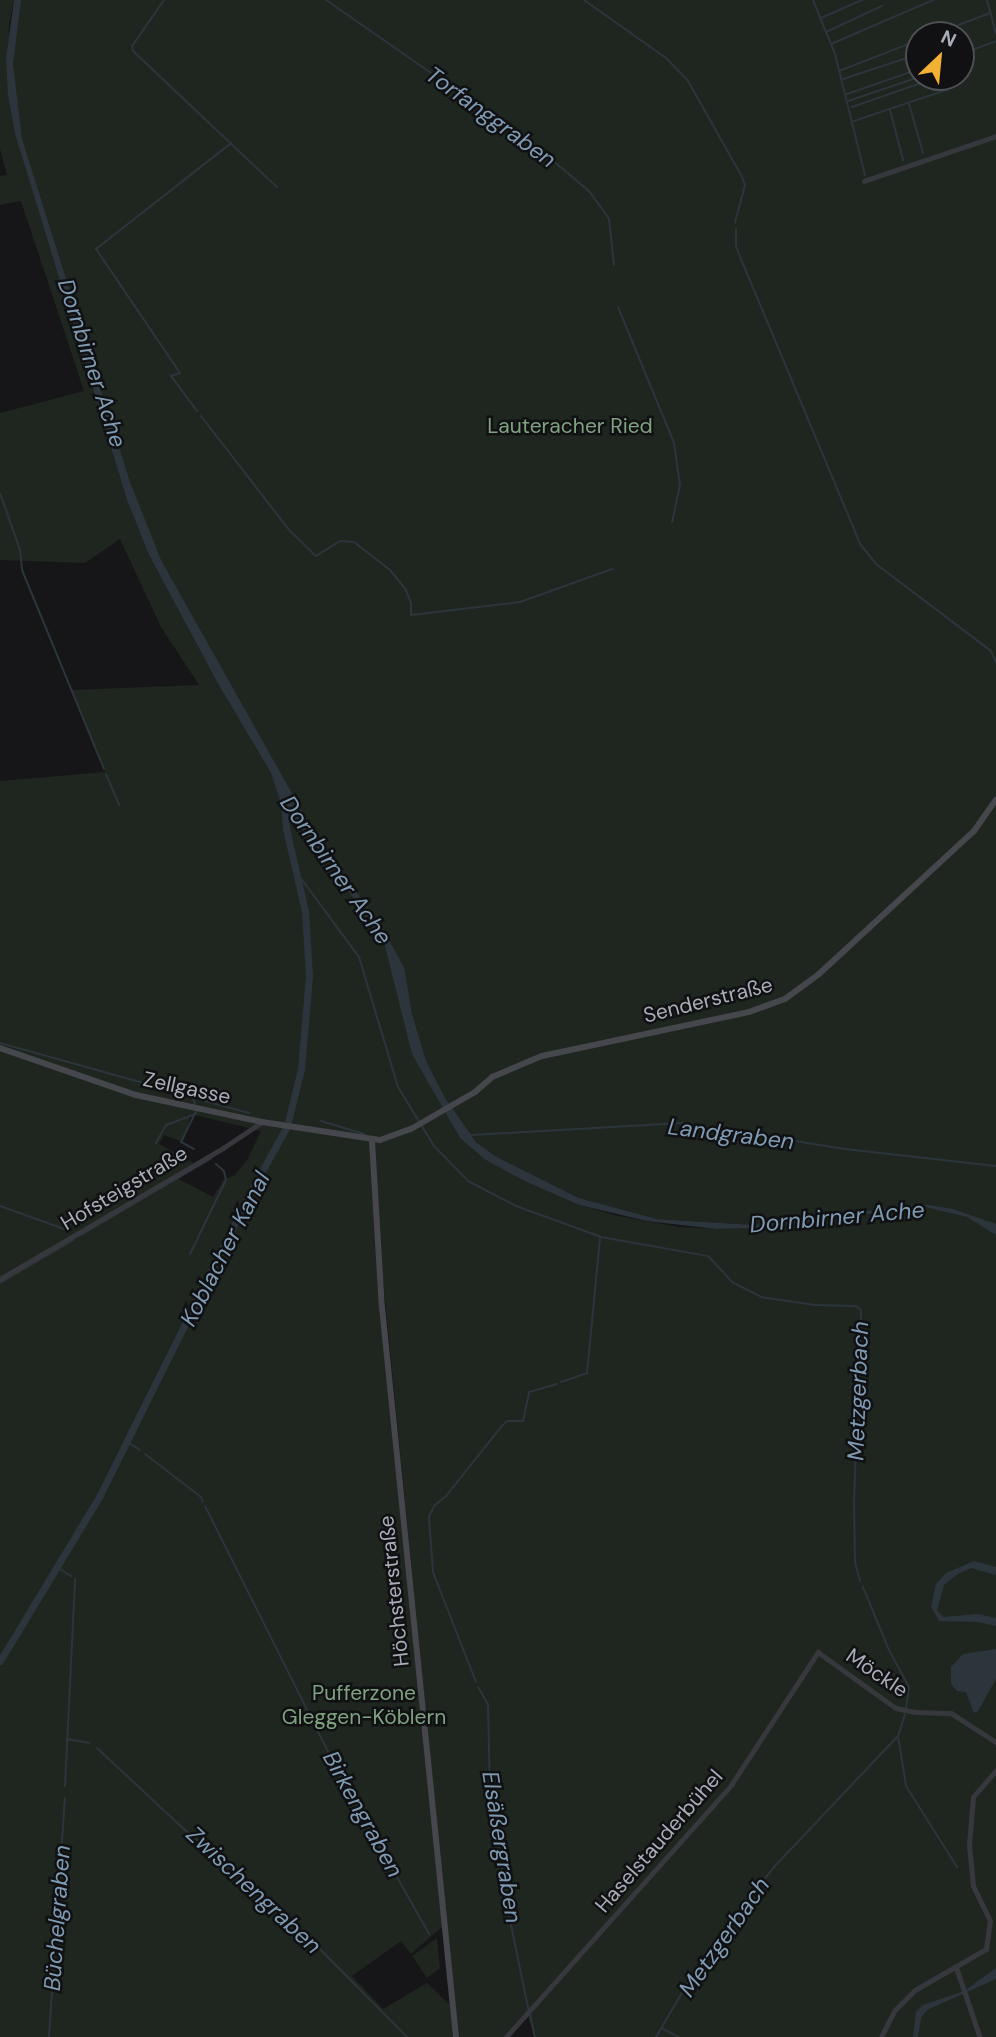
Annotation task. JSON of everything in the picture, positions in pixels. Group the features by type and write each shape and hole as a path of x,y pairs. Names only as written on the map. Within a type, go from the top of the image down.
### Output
{"main road":[{"name":"Senderstraße","path":"372,1141 423,1123 466,1097 492,1077 542,1056 749,1013 785,999 819,974 974,831 996,800"},
{"name":"Zellgasse","path":"0,1048 136,1095 272,1124 372,1141"},
{"name":"Höchsterstraße","path":"372,1141 382,1307 456,2037"}],"street":[{"path":"864,181 996,136"},
{"name":"Hofsteigstraße","path":"0,1279 240,1138 262,1122"},
{"name":"Möckle","path":"818,1652 896,1708 915,1712 951,1713 996,1742"},
{"name":"Haselstauderbühel","path":"506,2037 731,1786 818,1652"},
{"path":"881,2037 890,2018 905,1998 956,1966 984,1953 989,1938 990,1921 973,1886 969,1845 973,1797 996,1771"},
{"path":"956,1966 980,2037"}],"green space":[{"path":"0,0 14,0 9,23 8,96 15,134 127,500 148,553 217,682 268,768 152,552 21,150 9,67 17,0 996,0 996,2037 534,2037 528,2016 507,2037 458,2037 372,1168 382,1329 443,1926 411,1954 401,1941 352,1976 383,2009 427,1983 450,2005 453,2037 0,2037 0,781 105,772 71,690 199,685 161,627 120,539 85,563 0,560 0,413 84,391 21,201 0,205 0,176 7,175 0,149","holes":["272,775 289,807 284,809","446,1100 478,1144 495,1156 579,1198 657,1219 754,1225 923,1204 949,1211 925,1207 760,1228 716,1229 680,1227 618,1216 579,1205 484,1159 460,1138 440,1103","191,1114 261,1131 247,1160 234,1176 224,1179 213,1197 173,1176 194,1163 159,1144 164,1135 183,1142"]},
{"path":"437,1938 440,1968 427,1978 412,1956"}],"water":[{"name":"Dornbirner Ache","path":"14,0 21,0 13,64 22,139 130,482 161,560 299,806 382,928 404,967 412,1014 426,1061 445,1098 477,1143 495,1156 579,1198 657,1219 754,1225 923,1204 953,1209 996,1224 996,1235 967,1217 925,1207 760,1228 716,1229 647,1221 579,1205 484,1159 460,1138 412,1054 385,946 328,860 282,806 271,773 217,682 148,553 127,500 15,134 8,96 6,59"},
{"path":"974,1561 996,1567 996,1575 971,1568 958,1574 944,1585 937,1610 943,1617 978,1614 996,1618 996,1626 978,1622 939,1621 931,1607 936,1584 946,1573"},
{"path":"996,1649 996,1679 978,1711 974,1713 966,1692 957,1691 951,1684 951,1667 963,1654"},
{"path":"996,1968 996,1979 927,2010 921,2018 918,2037 913,2037 916,2012 923,2005 964,1991"}],"waterway":[{"path":"164,0 132,46 133,51 277,187"},
{"name":"Torfanggraben","path":"326,0 533,144 589,191 609,219 614,265"},
{"path":"584,0 666,58 688,81 745,185 735,223"},
{"path":"813,0 835,54 865,175"},
{"path":"821,18 862,0"},
{"path":"831,44 933,0"},
{"path":"987,0 996,34"},
{"path":"826,32 882,6"},
{"path":"969,21 990,13"},
{"path":"975,49 996,41"},
{"path":"839,71 905,45"},
{"path":"843,79 905,59"},
{"path":"847,94 905,74"},
{"path":"848,101 905,82"},
{"path":"852,107 905,89"},
{"path":"854,121 943,91"},
{"path":"909,104 923,153"},
{"path":"890,110 903,160"},
{"name":"Torfanggraben","path":"197,411 171,376 180,373 96,249 231,143"},
{"path":"736,229 736,246 741,259 860,544 876,564 991,651 996,663"},
{"name":"Torfanggraben","path":"618,307 674,443 680,485 672,522"},
{"name":"Torfanggraben","path":"201,416 290,531 316,556 340,541 354,542 390,570 406,590 411,603 411,615 520,602 612,569"},
{"path":"0,493 20,550 22,570 104,769"},
{"path":"106,774 119,805"},
{"name":"Koblacher Kanal","path":"0,1661 100,1495 251,1191 287,1126 301,1069 309,976 305,911 286,829 284,803"},
{"name":"Metzgerbach","path":"297,873 359,957 398,1087 434,1146 468,1181 516,1206 601,1237 708,1256 732,1282 761,1297 815,1305 856,1306 861,1310 854,1499 855,1562 860,1581"},
{"path":"0,1043 193,1097 195,1104"},
{"path":"205,1101 249,1113"},
{"name":"Landgraben","path":"194,1149 181,1142 196,1111"},
{"path":"156,1143 166,1125 196,1114"},
{"path":"321,1121 364,1134"},
{"name":"Landgraben","path":"472,1135 682,1123 845,1149 996,1166"},
{"path":"81,1235 210,1159"},
{"name":"Landgraben","path":"190,1254 226,1180 224,1171 216,1164"},
{"path":"0,1206 70,1231"},
{"name":"Elsäßergraben","path":"561,1382 587,1373 600,1238"},
{"path":"0,1283 73,1240"},
{"name":"Elsäßergraben","path":"476,1682 433,1572 429,1517 434,1506 446,1496 501,1427 507,1421 523,1421 529,1392 557,1384"},
{"name":"Birkengraben","path":"128,1442 140,1450"},
{"name":"Birkengraben","path":"145,1454 201,1497 203,1502"},
{"name":"Birkengraben","path":"205,1506 346,1787 429,1934"},
{"name":"Büchelgraben","path":"57,1567 71,1576"},
{"name":"Büchelgraben","path":"65,1786 75,1579"},
{"name":"Metzgerbach","path":"863,1587 889,1650 909,1687 906,1708"},
{"name":"Elsäßergraben","path":"478,1687 488,1704 490,1790 510,1920 528,2008"},
{"name":"Metzgerbach","path":"656,2037 693,1974 734,1917 774,1867 898,1736 905,1714"},
{"path":"898,1736 906,1786 957,1867"},
{"name":"Zwischengraben","path":"67,1739 90,1743"},
{"name":"Zwischengraben","path":"97,1748 184,1829 285,1914 407,2037"},
{"name":"Büchelgraben","path":"49,2037 65,1799"},
{"name":"Elsäßergraben","path":"530,2014 535,2037"},
{"path":"661,2028 679,2037"}],"park label":[{"name":"Lauteracher Ried","path":"570,426"},
{"name":"Pufferzone Gleggen-Köblern","path":"364,1705"}]}
